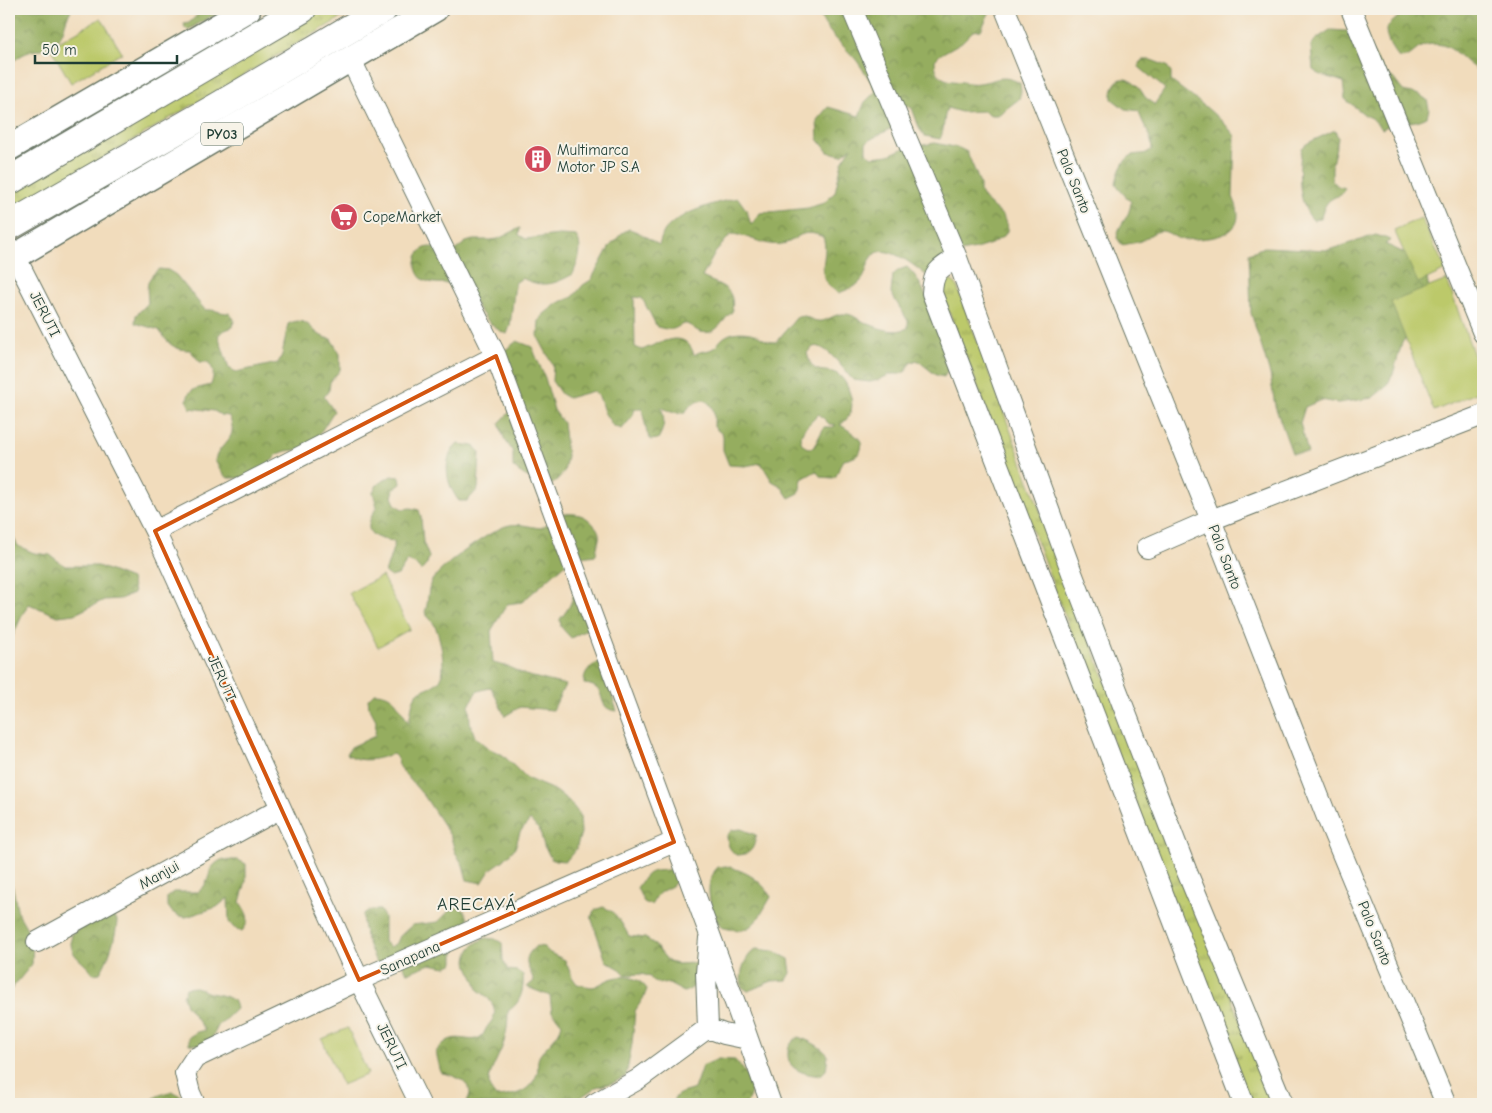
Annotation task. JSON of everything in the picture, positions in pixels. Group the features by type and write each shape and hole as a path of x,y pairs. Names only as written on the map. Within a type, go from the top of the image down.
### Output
{"highway":[{"path":"9,181 302,9"},
{"name":"PY03","path":"9,226 220,106 383,9"}],"main road":[{"path":"9,148 248,9"},
{"name":"PY03","path":"12,258 435,9"}],"street":[{"path":"852,9 957,258 1072,573 1183,862 1283,1104"},
{"name":"Palo Santo","path":"1005,9 1211,520 1328,820 1446,1104"},
{"path":"1351,9 1483,333"},
{"path":"350,58 496,356 748,1039 770,1104"},
{"name":"JERUTI","path":"12,258 155,531 359,980 420,1104"},
{"path":"957,258 938,270 933,278 932,293 1244,1104"},
{"path":"155,531 496,356"},
{"path":"1147,548 1211,520 1483,415"},
{"name":"Manjui","path":"37,942 281,808"},
{"name":"Sanapana","path":"195,1104 190,1094 185,1073 194,1058 359,980 674,842"},
{"path":"708,1028 706,973 709,935"},
{"path":"708,1028 724,1034 748,1039"},
{"path":"594,1104 637,1080 708,1028"}],"highlighted area":[{"path":"496,356 674,842 359,980 155,531"}],"green space":[{"path":"22,9 72,9 56,42 9,62 9,16"},
{"path":"200,9 224,9 188,30 185,28 184,24 189,23 200,12"},
{"path":"315,9 356,9 9,213 9,190"},
{"path":"820,9 991,9 981,30 973,31 962,42 941,54 935,60 937,72 947,80 971,83 1008,78 1020,83 1021,91 1019,99 998,115 991,115 984,111 961,112 947,108 940,139 925,136 920,130 912,108 905,105 898,109 895,123 892,127 866,143 866,152 872,157 889,155 904,148 935,143 959,148 967,152 980,185 980,192 984,199 1003,216 1008,229 1004,236 991,244 960,252 926,275 915,266 892,253 877,253 870,260 860,282 839,293 830,287 823,274 825,245 823,237 807,233 787,243 772,244 731,234 715,253 702,277 725,288 732,297 732,312 715,330 707,333 701,332 687,324 671,329 657,327 642,298 634,297 635,347 642,350 664,341 679,339 685,341 690,346 694,355 712,349 723,338 734,333 753,334 767,341 776,342 797,317 805,316 812,320 823,321 840,314 847,314 884,329 896,331 908,328 908,321 891,293 893,275 907,267 914,275 932,311 948,362 948,370 944,377 936,375 917,360 910,363 906,371 900,374 891,374 870,382 853,380 829,353 824,349 812,347 807,353 813,366 816,369 839,375 846,384 852,406 848,418 840,425 859,439 861,447 860,452 856,456 842,461 836,476 833,478 821,477 816,471 802,479 799,493 789,498 781,486 772,481 761,463 745,466 729,465 723,450 723,435 714,427 713,409 705,400 693,404 685,413 671,412 661,407 664,419 662,431 658,439 651,440 647,433 642,409 635,409 632,417 622,429 613,426 604,412 599,396 593,391 568,398 561,394 552,381 553,365 538,337 539,321 544,314 558,303 573,297 583,285 591,280 610,246 622,233 629,229 659,245 664,232 672,224 689,213 710,205 738,198 747,211 751,225 760,213 808,208 824,203 835,192 842,162 852,147 842,155 828,152 818,139 817,120 828,107 859,116 865,102 876,91 857,61 828,29 821,16","holes":["819,414 829,424 836,425 824,427 814,447 806,447 801,442 800,437 804,429"]},
{"path":"1399,9 1483,9 1483,72 1468,64 1451,49 1436,44 1422,46 1404,58 1399,58 1390,44 1386,28 1399,16"},
{"path":"101,18 122,53 71,83 50,47"},
{"path":"1330,30 1347,31 1364,39 1386,74 1393,78 1403,91 1420,95 1427,100 1429,109 1427,117 1416,121 1393,124 1382,129 1372,118 1365,115 1345,99 1343,82 1320,75 1313,70 1311,46 1316,39"},
{"path":"1142,60 1151,60 1167,66 1171,73 1171,81 1207,108 1235,136 1233,197 1238,217 1236,225 1224,234 1215,237 1184,240 1169,233 1158,231 1138,242 1122,245 1117,238 1119,228 1129,213 1131,202 1116,183 1120,171 1126,159 1149,151 1152,149 1152,144 1139,111 1125,109 1112,99 1112,92 1116,82 1123,79 1128,80 1133,82 1154,105 1165,89 1139,67 1139,63"},
{"path":"1335,130 1338,138 1332,164 1332,180 1338,186 1345,188 1341,195 1327,203 1321,219 1313,220 1301,196 1300,166 1302,148 1308,143"},
{"path":"1421,218 1446,270 1418,283 1394,230"},
{"path":"520,228 519,235 526,239 559,235 576,236 580,250 573,274 560,281 542,284 522,278 515,283 510,326 507,334 486,319 463,282 428,282 420,277 417,272 417,256 424,248 433,247 453,252 466,242 498,239"},
{"path":"1376,235 1391,240 1385,244 1415,258 1426,270 1430,300 1402,343 1393,374 1386,387 1372,398 1338,403 1321,400 1305,407 1300,423 1308,453 1292,453 1275,406 1270,374 1251,313 1249,253 1264,247 1328,250"},
{"path":"159,269 168,270 176,275 205,310 229,313 234,319 233,327 218,335 229,368 236,372 278,363 282,355 288,324 295,321 306,323 319,334 331,339 340,354 340,370 330,382 329,390 324,397 334,411 315,441 303,449 278,454 266,467 244,478 228,478 221,472 215,460 217,454 231,436 232,424 229,416 221,415 214,411 190,408 187,401 189,393 195,389 211,385 212,368 208,362 200,362 190,350 179,349 172,345 159,330 135,323 136,315 148,303 147,288 149,280"},
{"path":"1447,280 1483,381 1483,390 1434,411 1391,302"},
{"path":"952,281 956,284 1065,578 1273,1104 1251,1104 939,285"},
{"path":"517,341 532,347 545,378 554,410 563,423 567,456 564,472 553,484 532,479 513,467 513,452 504,438 499,423 510,412 504,351"},
{"path":"458,444 474,446 480,453 478,489 467,501 459,501 448,480 447,464 449,457"},
{"path":"391,476 400,477 401,484 394,489 392,497 395,504 402,509 411,508 419,510 423,542 429,557 427,564 421,571 415,564 407,561 398,575 391,577 385,573 395,542 381,539 374,535 369,528 369,524 377,507 373,492 377,485"},
{"path":"562,514 580,515 591,521 599,535 596,555 572,558 522,602 507,604 491,631 493,663 509,667 525,675 565,685 553,710 520,707 505,716 491,687 476,692 469,706 470,722 475,737 488,748 503,755 526,778 556,791 569,801 580,815 581,833 576,849 566,861 552,860 544,846 540,831 530,820 520,832 515,848 504,860 491,869 482,883 467,880 451,837 425,797 399,767 398,759 393,754 364,760 347,754 351,747 375,736 376,720 369,707 368,699 374,693 387,695 392,698 409,723 413,703 418,693 437,683 442,677 443,662 439,636 434,624 425,612 430,585 436,575 466,550 499,529 515,524 541,528"},
{"path":"9,530 18,546 34,553 50,555 65,566 98,566 131,579 134,593 120,599 104,600 75,614 58,616 29,604 9,643"},
{"path":"382,576 410,629 378,647 349,593"},
{"path":"575,583 590,623 586,630 571,638 561,627 560,619 571,603"},
{"path":"601,662 617,711 606,706 597,689 584,684 588,670"},
{"path":"741,829 756,835 751,850 745,854 736,855 729,846 727,835 732,830"},
{"path":"221,860 238,860 246,864 246,881 240,902 248,920 242,931 234,928 229,922 228,898 217,907 186,917 172,912 167,905 167,897 173,892 198,892 203,888 212,867"},
{"path":"726,866 740,870 752,877 762,885 771,897 753,924 740,930 721,927 709,897 710,881 713,873 718,867"},
{"path":"671,870 678,875 674,885 660,893 651,905 644,902 637,888 644,878 654,871"},
{"path":"9,879 13,888 18,913 33,939 32,964 9,992"},
{"path":"458,907 465,911 468,919 463,933 454,946 454,963 446,967 430,964 407,973 400,959 378,966 365,933 363,914 371,910 380,910 384,917 384,942 390,947 397,943 400,936 412,925 438,922 450,910"},
{"path":"603,907 615,915 629,936 645,938 653,943 669,962 678,964 695,963 700,970 694,986 684,992 669,984 654,982 649,976 641,974 626,975 606,961 591,917 595,910"},
{"path":"102,910 117,920 117,926 112,947 103,968 100,973 93,974 76,957 72,948 72,934"},
{"path":"486,938 495,939 502,943 503,960 508,970 517,971 523,975 521,996 508,1011 504,1042 489,1079 491,1091 496,1097 515,1094 530,1085 537,1074 539,1057 558,1033 562,1024 552,1012 550,996 527,987 534,981 527,959 536,946 544,947 550,953 565,960 577,984 593,987 613,978 629,977 639,981 647,989 635,1011 632,1044 626,1076 613,1083 596,1087 571,1104 466,1104 470,1096 467,1085 459,1079 441,1073 436,1052 443,1044 455,1038 477,1039 482,1036 493,1018 494,1008 487,997 478,990 467,961 470,950 477,942"},
{"path":"756,949 773,951 789,959 791,973 787,980 772,981 748,991 742,987 741,976 743,966 748,956"},
{"path":"195,987 231,999 234,1001 236,1009 218,1026 211,1040 205,1045 189,1044 189,1037 205,1030 186,1005 183,996 186,988"},
{"path":"348,1028 368,1074 342,1085 322,1039"},
{"path":"798,1037 814,1044 828,1055 826,1070 820,1076 798,1070 791,1064 788,1053 789,1048"},
{"path":"718,1059 735,1060 744,1071 751,1087 746,1104 673,1104 675,1097 694,1089 702,1066"},
{"path":"172,1091 189,1100 189,1104 147,1104 157,1096"}],"place":[{"name":"Multimarca Motor JP S.A","path":"538,159"},
{"name":"CopeMarket","path":"344,217"}],"district":[{"name":"ARECAYÁ","path":"477,904"}]}
